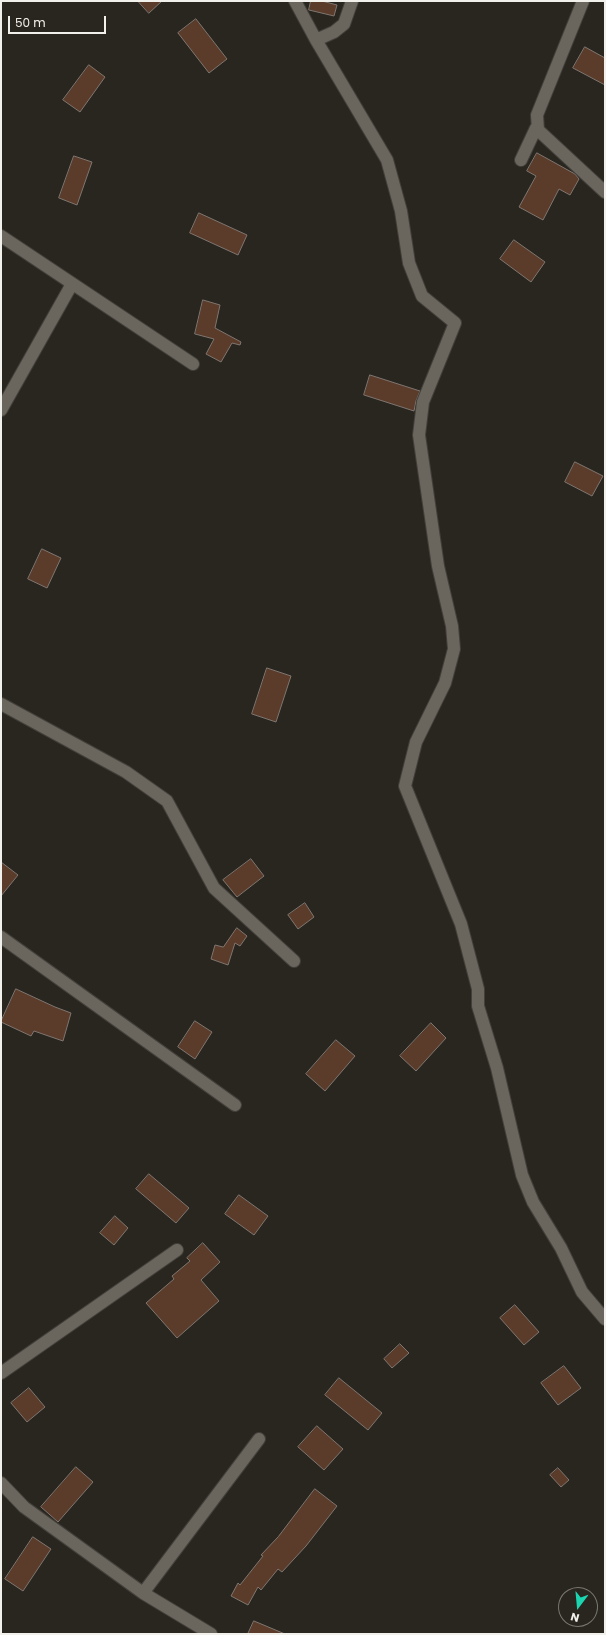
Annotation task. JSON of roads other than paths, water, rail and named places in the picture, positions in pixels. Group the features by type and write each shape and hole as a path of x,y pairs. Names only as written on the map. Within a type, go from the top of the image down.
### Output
{"street":[{"path":"295,1 316,40 387,160 401,211 409,263 422,296 455,323 423,402 420,435 438,566 452,626 454,649 445,683 416,742 405,786 461,924 478,989 478,1006 498,1068 522,1175 533,1202 561,1248 582,1292 605,1319"},
{"path":"316,40 334,32 344,24 352,1"},
{"path":"583,1 537,115 538,130 605,192"},
{"path":"521,160 536,128 538,130"},
{"path":"1,236 193,364"},
{"path":"1,410 72,284"},
{"path":"1,704 126,772 167,801 214,888 294,961"},
{"path":"1,937 235,1105"},
{"path":"1,1373 177,1250"},
{"path":"143,1593 259,1439"},
{"path":"1,1483 24,1507 143,1593 211,1634"}]}
